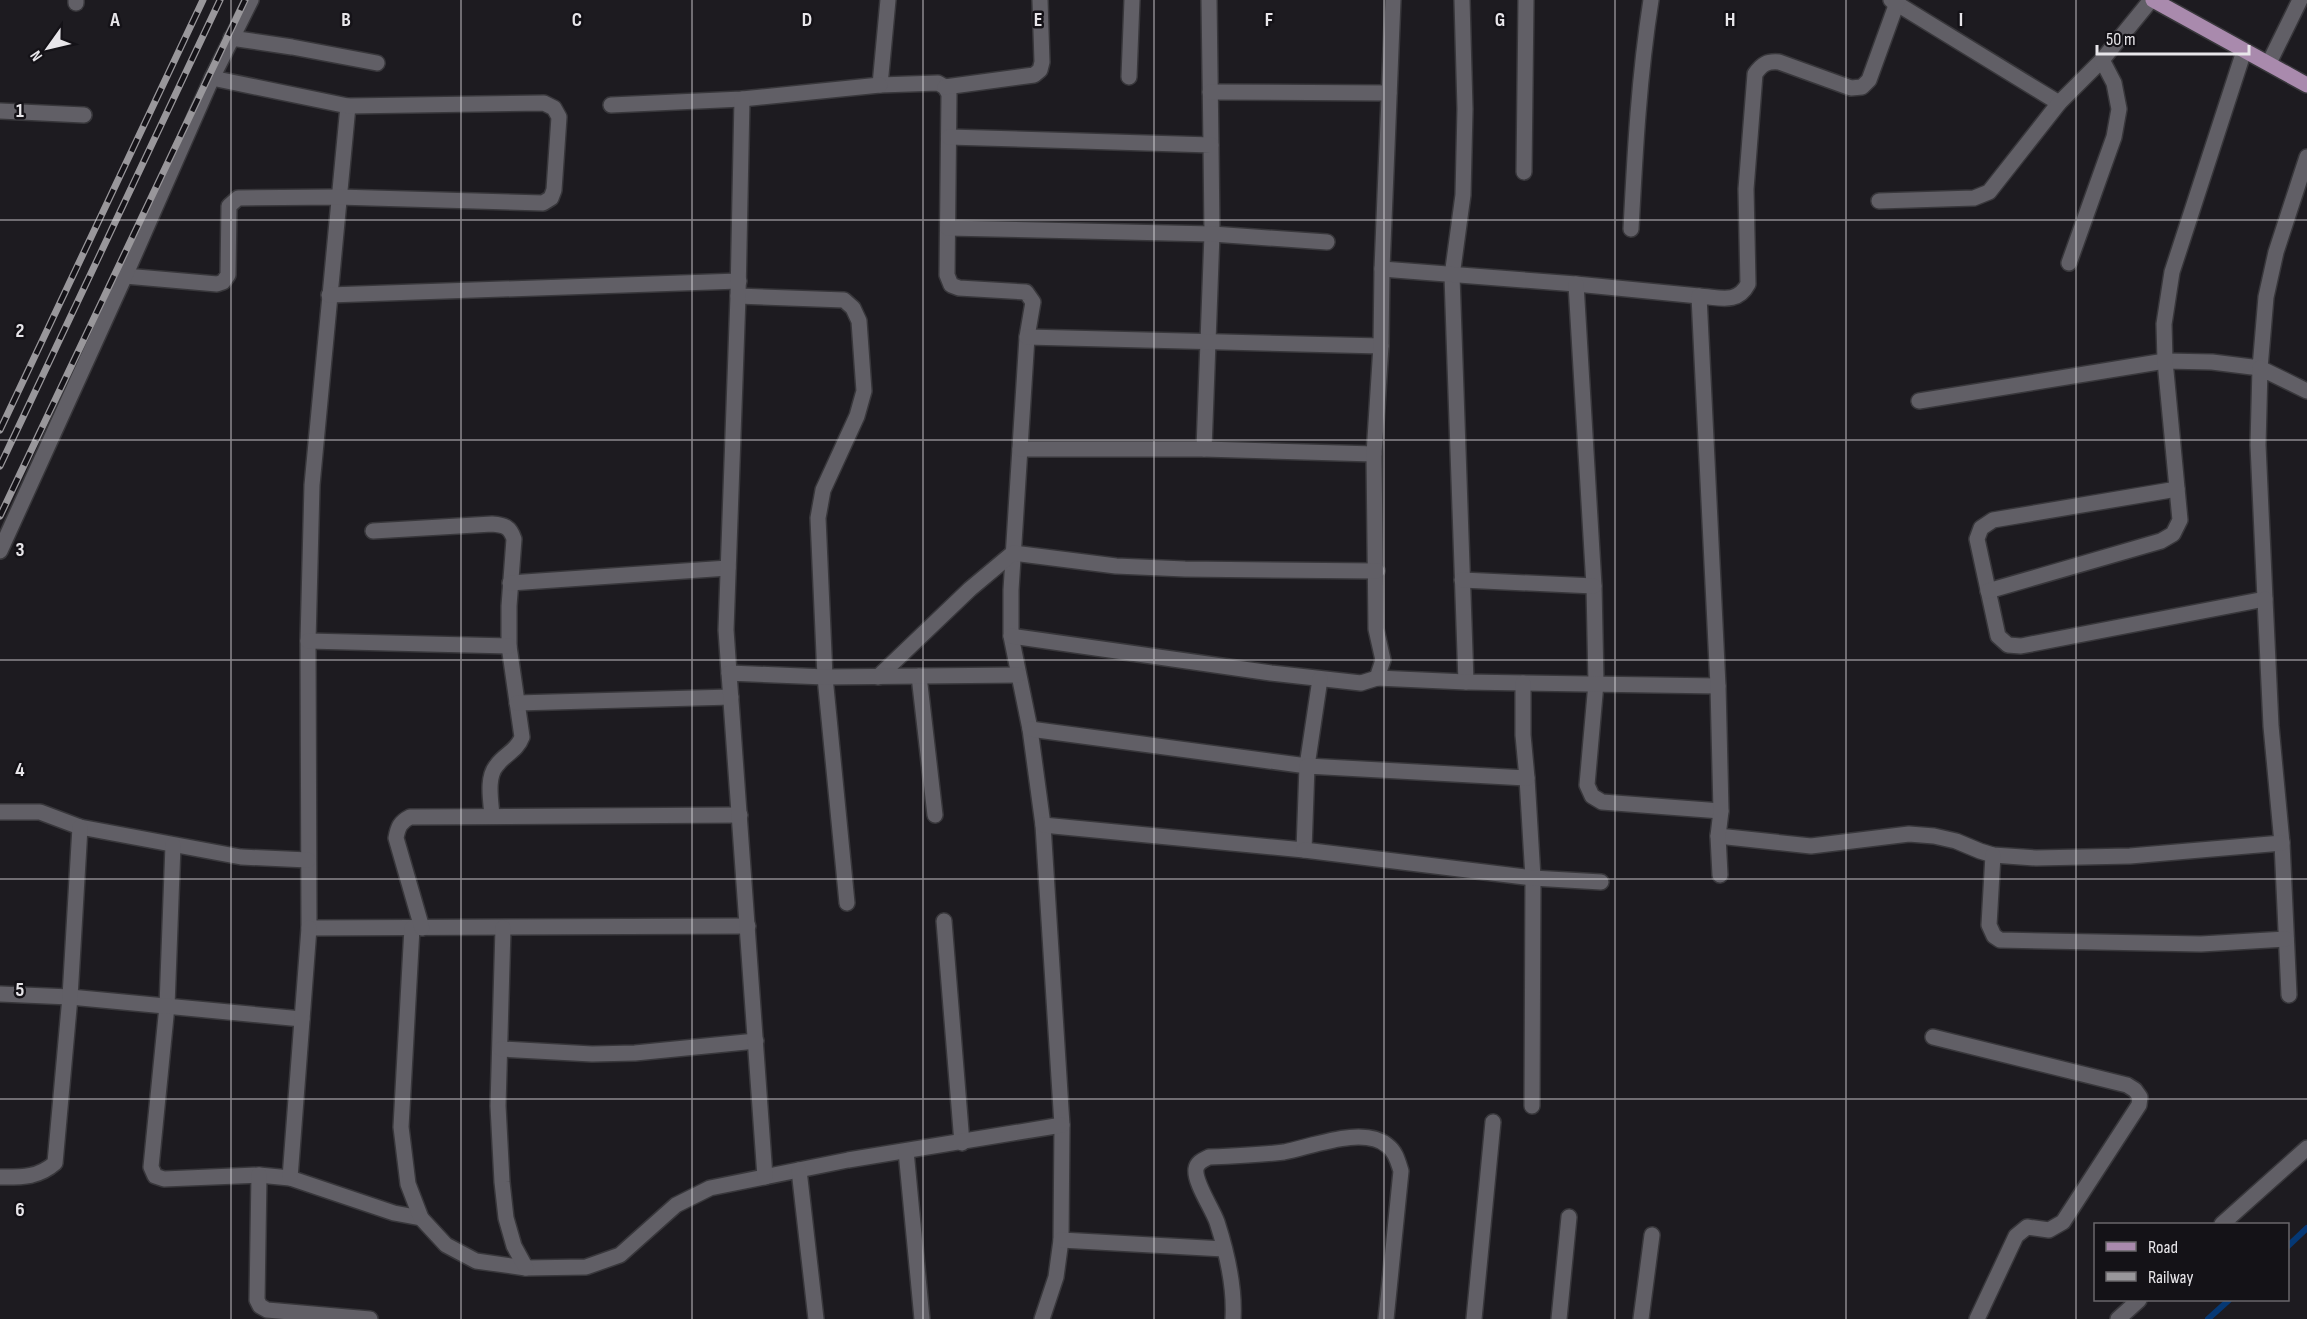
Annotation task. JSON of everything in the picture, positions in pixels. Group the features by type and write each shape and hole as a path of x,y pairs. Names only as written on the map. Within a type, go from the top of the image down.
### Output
{"main road":[{"path":"2152,0 2307,85"}],"street":[{"path":"0,551 212,78 251,0"},
{"path":"880,85 888,0"},
{"path":"945,87 1034,75 1040,70 1042,62 1040,0"},
{"path":"1129,77 1132,0"},
{"path":"1204,449 1212,234 1209,0"},
{"path":"1377,678 1383,660 1376,629 1374,454 1381,346 1393,0"},
{"path":"1462,0 1465,109 1463,195 1452,276 1466,682"},
{"path":"1524,172 1526,0"},
{"path":"1631,229 1636,127 1644,41 1651,0"},
{"path":"1878,201 1974,198 1989,192 2059,103 2102,60 2152,0"},
{"path":"2269,63 2300,0"},
{"path":"1382,269 1699,296 1734,298 1743,294 1748,284 1746,189 1755,74 1761,66 1769,62 1779,62 1851,88 1862,87 1869,80 1896,1 2059,103"},
{"path":"231,38 377,63"},
{"path":"1988,591 2161,541 2173,534 2180,520 2165,361 2164,324 2172,272 2244,51"},
{"path":"2069,263 2114,137 2119,109 2114,82 2102,60"},
{"path":"125,276 217,284 223,282 228,274 228,212 232,201 238,198 338,197 543,203 551,198 554,190 559,117 554,108 544,103 348,106 212,78"},
{"path":"611,105 742,99 880,85 938,83 945,87 949,94 947,275 951,285 959,288 1026,292 1033,302 1027,337 1013,553 1011,636 1030,729 1043,825 1062,1125 1061,1240 1056,1277 1042,1319"},
{"path":"1210,92 1389,93"},
{"path":"742,99 726,630 765,1177"},
{"path":"290,1178 309,928 308,641 312,485 348,106"},
{"path":"0,111 84,115"},
{"path":"949,137 1211,145"},
{"path":"2289,995 2282,843 2271,726 2258,445 2260,368 2266,297 2276,252 2307,157"},
{"path":"948,228 1212,234 1328,243"},
{"path":"1576,284 1594,586 1596,683 1587,784 1592,796 1602,802 1721,810"},
{"path":"329,296 738,288 844,300 854,308 859,321 864,391 857,416 823,490 818,518 825,677 847,903"},
{"path":"1699,296 1718,686 1720,875"},
{"path":"1027,337 1381,346"},
{"path":"1919,401 2165,361 2212,362 2260,368 2307,391"},
{"path":"1020,449 1204,449 1374,454"},
{"path":"2177,489 1993,520 1981,528 1977,539 1998,636 2008,645 2021,646 2265,599"},
{"path":"373,531 503,525 511,530 514,539 510,583 509,646 522,736 519,745 495,766 491,776 492,816"},
{"path":"878,677 970,589 1013,553 1150,568 1377,571"},
{"path":"510,583 728,568"},
{"path":"1462,580 1594,586"},
{"path":"1011,636 1361,684 1377,678 1466,682 1718,686"},
{"path":"308,641 509,646"},
{"path":"729,673 825,677 1018,675"},
{"path":"919,676 935,815"},
{"path":"1304,850 1307,766 1320,679"},
{"path":"1523,682 1533,878 1532,1106"},
{"path":"517,703 731,697"},
{"path":"1030,729 1307,766 1527,778"},
{"path":"0,812 40,812 80,827 241,857 308,860"},
{"path":"740,814 410,817 402,821 397,828 396,838 417,928 401,1127 408,1184 421,1218 446,1245 476,1261 526,1268 586,1267 620,1255 676,1205 710,1188 848,1160 1062,1125"},
{"path":"1043,825 1304,850 1533,878 1600,882"},
{"path":"0,1177 33,1176 46,1171 55,1163 70,997 80,827"},
{"path":"1718,836 1811,846 1910,834 1926,835 1956,841 1993,855 2036,858 2130,856 2282,843"},
{"path":"173,845 167,1006 151,1167 155,1176 164,1179 259,1175 290,1178 394,1213 421,1218"},
{"path":"1993,855 1989,925 1994,936 2000,940 2201,944 2286,939"},
{"path":"944,921 962,1143"},
{"path":"309,928 748,926"},
{"path":"503,928 498,1106 502,1182 506,1218 514,1246 526,1268"},
{"path":"0,994 70,997 302,1019"},
{"path":"1933,1037 2127,1085 2140,1097 2139,1105 2063,1222 2049,1230 2026,1227 2016,1236 1977,1319"},
{"path":"501,1049 592,1054 635,1053 756,1041"},
{"path":"1474,1319 1493,1122"},
{"path":"1233,1319 1233,1285 1216,1221 1196,1175 1196,1167 1201,1160 1209,1157 1284,1152 1344,1138 1371,1139 1388,1145 1396,1156 1401,1170 1386,1319"},
{"path":"2223,1223 2307,1148"},
{"path":"906,1151 922,1319"},
{"path":"799,1170 816,1319"},
{"path":"259,1175 258,1300 260,1306 267,1310 370,1319"},
{"path":"1559,1319 1569,1217"},
{"path":"1641,1319 1652,1235"},
{"path":"1061,1240 1224,1249"},
{"path":"2118,1319 2137,1301"}],"waterway":[{"path":"2289,1245 2307,1228"},
{"path":"2208,1319 2228,1301"}],"railway":[{"path":"0,430 203,0"},
{"path":"0,466 220,0"},
{"path":"0,516 245,0"}]}
